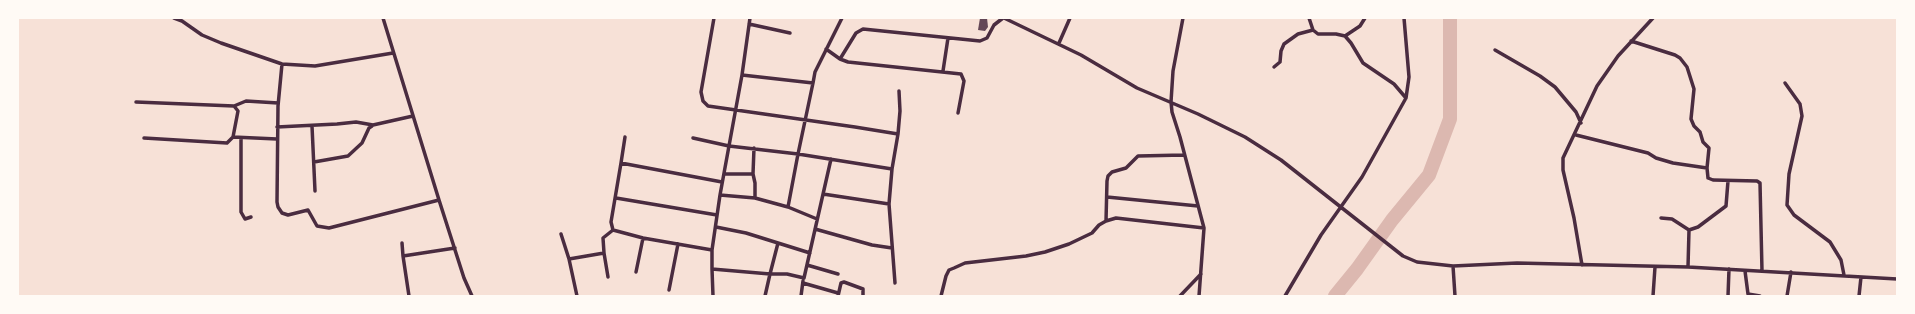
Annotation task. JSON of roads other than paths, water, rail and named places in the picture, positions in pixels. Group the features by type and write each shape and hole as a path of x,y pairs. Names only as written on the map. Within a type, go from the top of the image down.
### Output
{"street":[{"path":"174,18 182,19 202,35 282,64 315,66 393,53"},
{"path":"383,18 439,200 464,278 472,296"},
{"path":"714,18 701,96 702,101 708,106 898,134"},
{"path":"713,296 712,250 722,182 742,75 750,18"},
{"path":"788,207 815,72 842,18"},
{"path":"840,59 856,33 862,29 948,38 984,40 987,38 994,25 1003,18 1082,54 1137,88 1198,114 1258,145 1281,160 1403,256 1417,262 1453,266 1487,263 1688,267 1897,278"},
{"path":"1059,43 1070,18"},
{"path":"1183,18 1173,71 1171,102 1172,112 1204,228 1198,296"},
{"path":"1309,18 1313,30 1318,34 1336,34 1345,36 1352,43 1364,63 1394,84 1406,98"},
{"path":"1345,36 1360,26 1365,18"},
{"path":"1285,296 1321,235 1362,177 1406,98 1409,78 1404,18"},
{"path":"1582,265 1574,218 1562,170 1563,158 1576,134 1597,86 1631,41 1653,18"},
{"path":"749,24 790,34"},
{"path":"1274,67 1280,62 1281,51 1284,44 1298,34 1313,30"},
{"path":"943,71 948,38"},
{"path":"1631,41 1675,55 1680,58 1687,67 1694,87 1691,119 1694,126 1700,132 1703,142 1709,148 1707,175 1710,179 1728,181 1757,181 1760,183 1762,271"},
{"path":"826,49 840,59 848,62 959,73 963,76 964,81 958,113"},
{"path":"1496,50 1540,76 1555,88 1576,112 1581,123"},
{"path":"282,64 277,127 277,202 279,209 284,215 308,210 317,226 329,228 439,200"},
{"path":"742,75 813,83"},
{"path":"1785,83 1800,104 1802,116 1789,174 1787,205 1794,216 1830,242 1841,260 1844,275"},
{"path":"894,283 889,204 892,169 900,117 899,92"},
{"path":"136,102 234,106 246,101 278,103"},
{"path":"144,138 221,144 227,143 232,137 238,111 234,106"},
{"path":"277,127 312,126 356,122 373,125 413,116"},
{"path":"314,162 348,156 362,143 369,128 373,125"},
{"path":"312,126 315,191"},
{"path":"1576,134 1648,153 1656,158 1674,163 1707,168"},
{"path":"232,137 277,139"},
{"path":"613,230 611,222 625,137"},
{"path":"242,138 241,212 245,218 251,217"},
{"path":"692,138 729,146 798,154 892,169"},
{"path":"754,148 753,174 756,183 755,198"},
{"path":"1106,221 1108,176 1112,172 1130,165 1138,156 1184,155"},
{"path":"801,296 831,159"},
{"path":"621,163 722,182"},
{"path":"724,174 753,174"},
{"path":"1689,230 1698,227 1726,206 1728,181"},
{"path":"823,194 889,204"},
{"path":"720,195 755,198 788,207 817,219"},
{"path":"1107,197 1198,206"},
{"path":"616,198 717,215"},
{"path":"941,296 949,270 965,263 1045,252 1069,244 1092,233 1106,221 1116,218 1204,228"},
{"path":"1661,218 1672,219 1689,230"},
{"path":"716,227 746,233 810,253"},
{"path":"815,229 872,245 892,248"},
{"path":"613,230 643,238 712,250"},
{"path":"608,277 603,238 613,230"},
{"path":"1688,267 1689,230"},
{"path":"561,234 569,259 577,296"},
{"path":"636,272 643,238"},
{"path":"765,296 778,243"},
{"path":"402,244 409,296"},
{"path":"669,290 678,244"},
{"path":"403,256 455,248"},
{"path":"569,259 604,253"},
{"path":"807,265 838,274"},
{"path":"1453,266 1455,296"},
{"path":"1653,296 1655,266"},
{"path":"712,269 787,274 804,278"},
{"path":"1728,296 1729,269"},
{"path":"1745,271 1748,294 1760,296"},
{"path":"1787,296 1791,272"},
{"path":"1180,296 1201,274"},
{"path":"1859,296 1861,277"},
{"path":"803,283 838,295 841,283 844,282 863,289 863,296"}],"waterway":[{"path":"1335,296 1357,269 1392,220 1429,175 1450,119 1450,18"}]}
